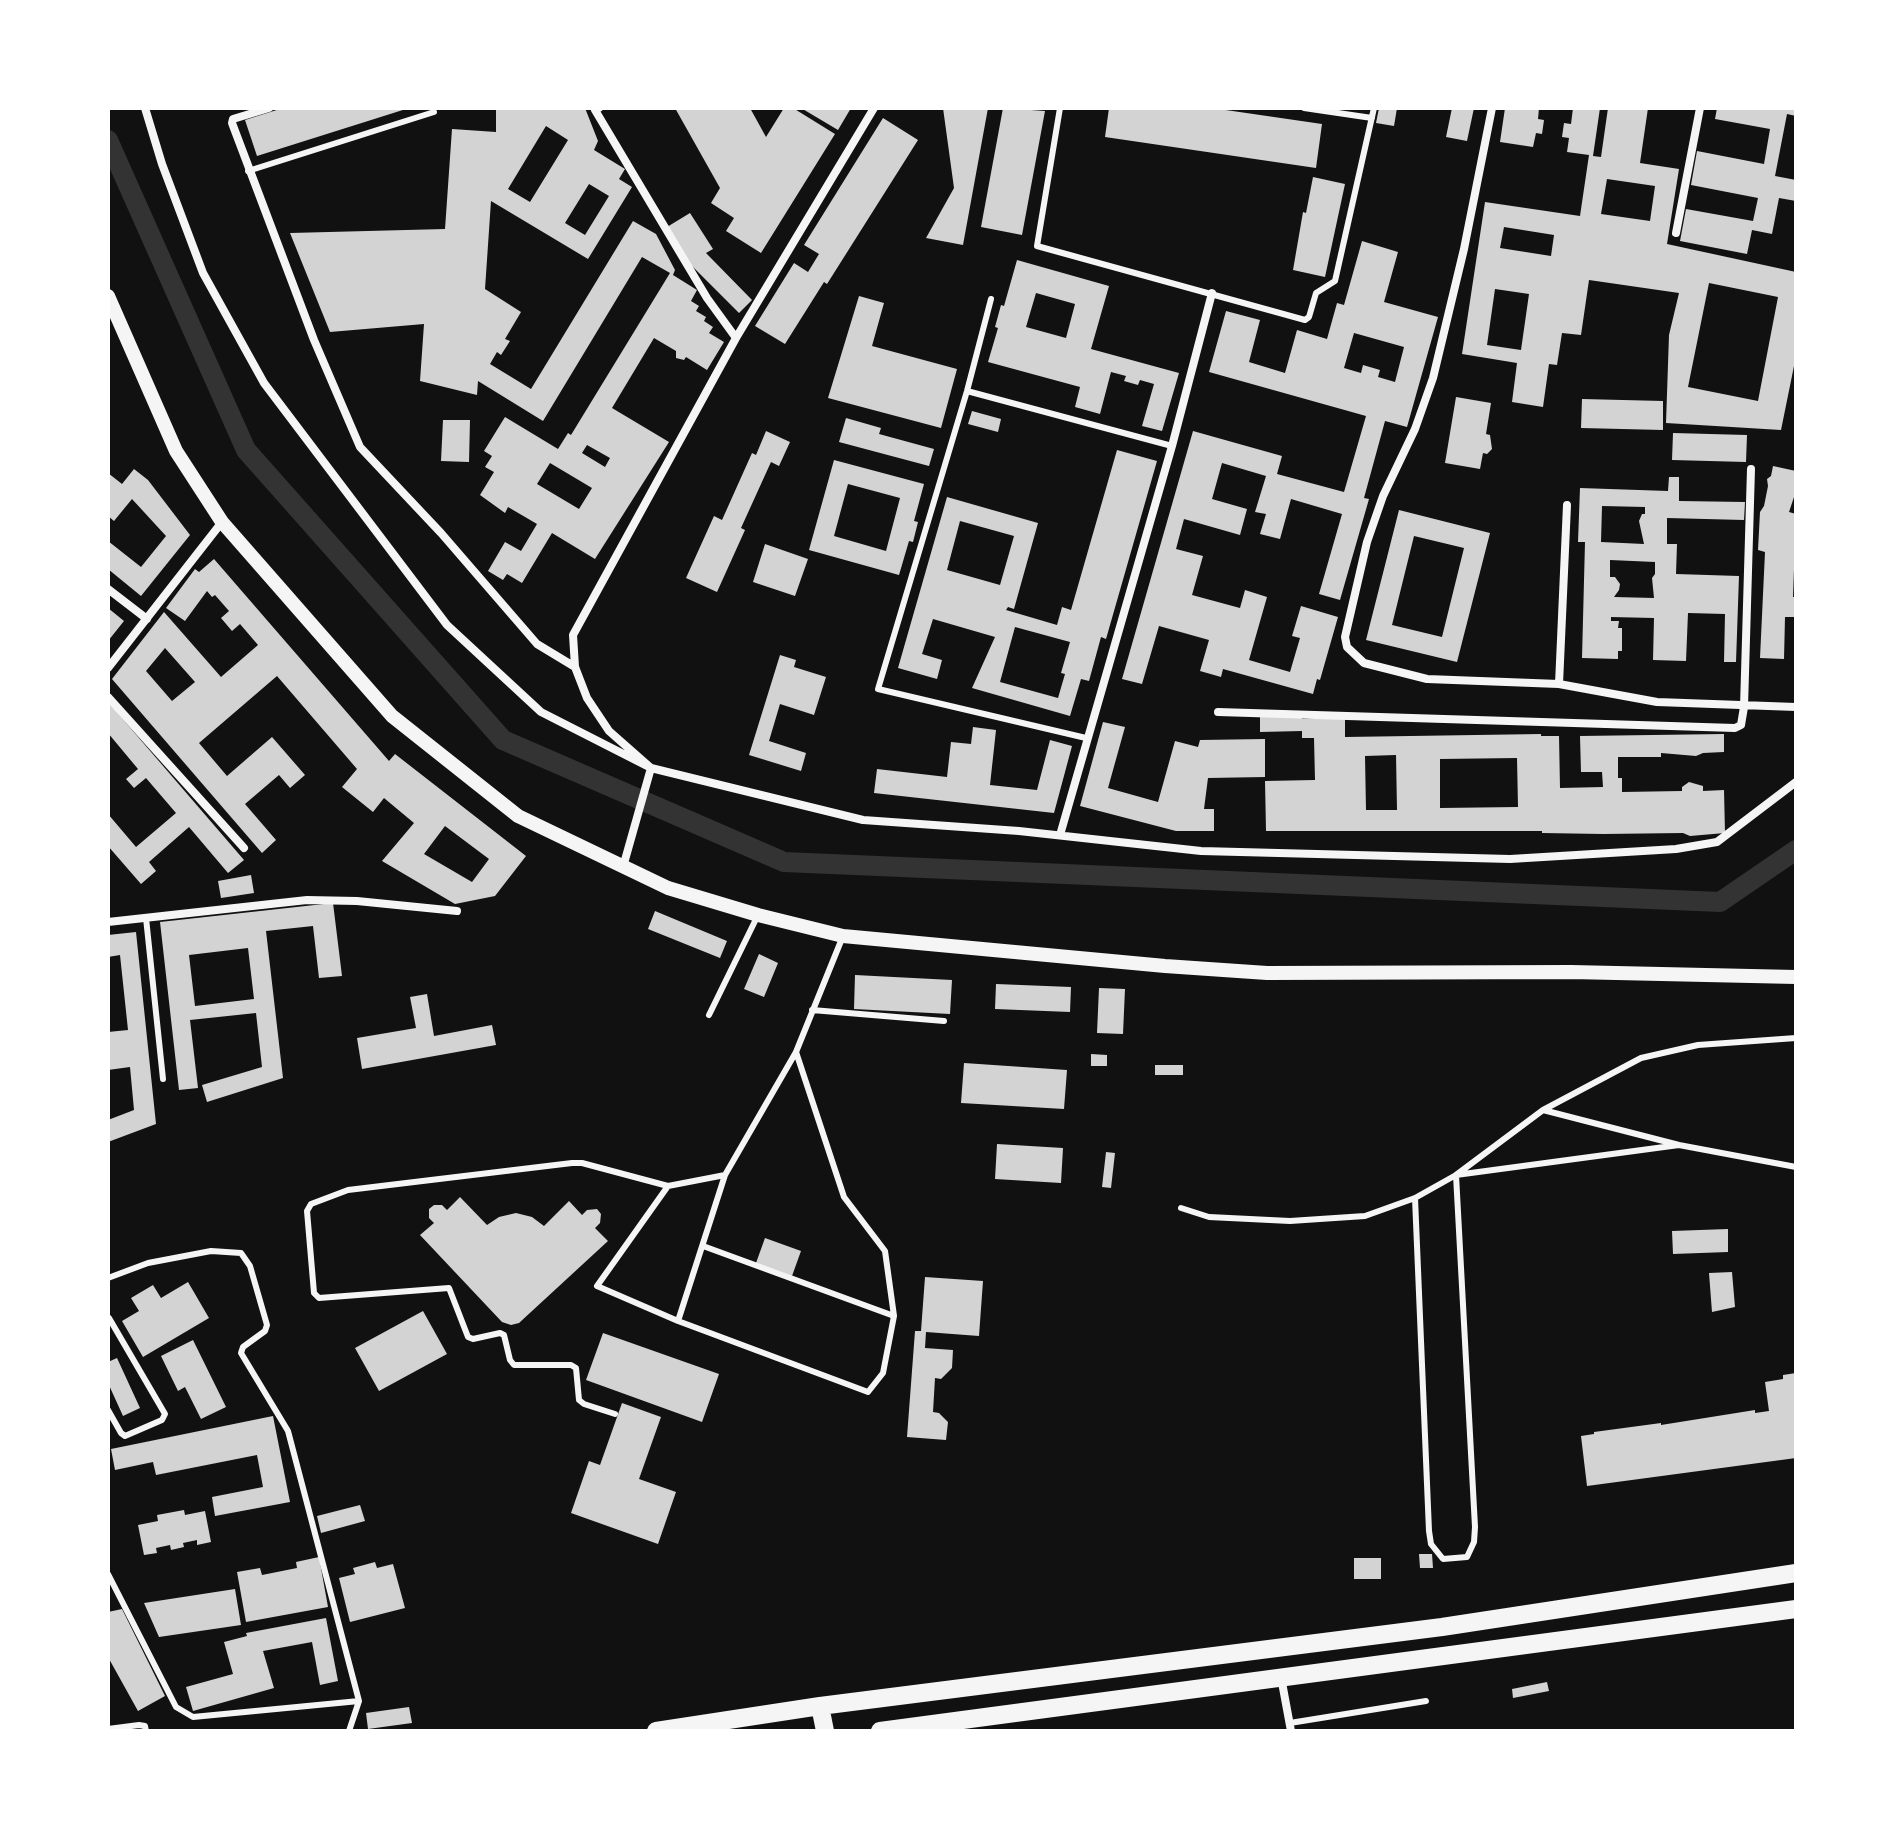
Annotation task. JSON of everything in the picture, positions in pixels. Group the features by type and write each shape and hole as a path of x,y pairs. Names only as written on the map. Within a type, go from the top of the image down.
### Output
{"main road":[{"path":"656,1731 820,1706 1442,1627 1796,1573"},
{"path":"880,1731 1796,1609"},
{"path":"1442,1627 1446,1655"},
{"path":"820,1706 825,1731"}],"street":[{"path":"145,108 162,164 203,273 264,383 447,625 541,712 651,768 863,820 1060,835 1201,851 1510,859 1676,849 1717,842 1796,782"},
{"path":"269,108 233,119 248,171 360,447 441,533 537,644 575,667"},
{"path":"651,768 609,731 587,698 575,667 573,635 736,338 874,108"},
{"path":"1492,108 1464,249 1433,378 1367,542 1345,637 1347,647 1364,663 1427,679 1559,684 1657,702 1796,707"},
{"path":"1676,233 1700,108"},
{"path":"596,109 707,298 736,338"},
{"path":"1060,835 1172,446 1212,293"},
{"path":"108,296 176,451 222,522 392,716 518,816 668,888 843,936 1165,966 1267,973 1571,972 1796,977"},
{"path":"1218,712 1735,728 1741,725 1744,707 1751,469"},
{"path":"1559,684 1567,505"},
{"path":"108,668 222,522"},
{"path":"108,589 147,619"},
{"path":"108,697 244,848"},
{"path":"623,867 651,768"},
{"path":"108,922 307,900 357,901 457,911"},
{"path":"1281,1676 1290,1727"}],"lane":[{"path":"1060,108 1037,246 1305,320 1316,293 1335,281 1374,108"},
{"path":"1304,108 1372,118"},
{"path":"248,171 434,112"},
{"path":"991,299 967,391 878,689 1086,738"},
{"path":"967,391 1172,446"},
{"path":"709,1015 758,915"},
{"path":"146,918 163,1079"},
{"path":"678,1321 725,1175 796,1052 843,936"},
{"path":"812,1010 944,1021"},
{"path":"1181,1208 1209,1217 1290,1221 1365,1216 1415,1198 1456,1175 1543,1110 1641,1058 1698,1045 1796,1038"},
{"path":"668,1186 597,1286 678,1321 868,1392 883,1373 894,1316 885,1251 844,1197 796,1052"},
{"path":"1543,1110 1679,1145 1796,1167"},
{"path":"1456,1175 1679,1145"},
{"path":"615,1414 579,1400 576,1368 571,1365 514,1365 504,1335 468,1337 449,1288 319,1298 314,1293 307,1211 311,1204 348,1190 572,1163 668,1186 725,1175"},
{"path":"1415,1198 1429,1531 1431,1544 1443,1559 1467,1557 1474,1542 1475,1527 1456,1175"},
{"path":"703,1246 894,1316"},
{"path":"108,1278 148,1263 211,1251 241,1253 250,1266 267,1325 265,1331 243,1347 241,1353 288,1431 359,1701 349,1731"},
{"path":"108,1318 165,1414 162,1420 125,1436 108,1410"},
{"path":"108,1574 176,1707 193,1717 359,1701"},
{"path":"1290,1727 1426,1701"},
{"path":"108,1729 139,1725 145,1726 146,1731"}],"building":[{"path":"283,108 406,109 257,156 245,120"},
{"path":"496,108 585,108 598,141 594,150 625,169 619,179 632,187 588,259 491,201 485,289 521,312 505,339 510,341 501,355 497,352 490,364 531,389 633,221 656,234 675,270 673,275 697,290 691,301 699,306 696,311 706,317 704,321 713,327 709,333 724,342 707,370 686,357 684,360 676,358 676,351 654,338 612,408 669,442 595,559 552,533 522,583 507,574 503,580 488,571 505,542 521,551 537,524 508,507 505,513 480,495 494,472 485,467 492,456 484,451 505,417 558,449 568,433 571,435 670,273 642,257 543,421 478,381 477,395 420,381 424,324 330,332 290,233 445,229 452,129 496,132","holes":["546,126 568,140 530,202 508,189","589,184 609,196 585,235 565,223","587,445 610,458 605,467 582,453","550,463 592,488 579,509 537,484"]},
{"path":"675,108 750,108 766,137 784,108 793,108 835,134 761,253 726,231 734,218 711,203 720,188"},
{"path":"801,108 851,108 838,130"},
{"path":"943,108 988,108 963,245 926,238 954,188"},
{"path":"1003,108 1045,111 1022,235 981,227"},
{"path":"1109,108 1212,108 1322,124 1316,168 1105,137"},
{"path":"1379,108 1397,108 1394,126 1376,123"},
{"path":"1452,108 1474,108 1467,141 1446,137"},
{"path":"1505,108 1539,108 1538,119 1544,120 1542,134 1536,133 1533,147 1500,142"},
{"path":"1573,108 1600,108 1593,156 1601,157 1608,108 1648,108 1640,163 1679,169 1667,244 1796,272 1796,367 1781,430 1666,423 1669,335 1679,293 1589,280 1581,335 1562,333 1557,365 1549,364 1543,407 1512,402 1517,363 1462,354 1485,202 1580,216 1589,155 1567,152 1569,138 1562,137 1564,123 1571,124","holes":["1607,179 1655,186 1650,221 1601,214","1504,227 1554,235 1551,256 1500,248","1709,283 1778,297 1758,401 1688,387","1495,289 1529,294 1521,350 1487,345"]},
{"path":"1717,108 1796,108 1796,116 1787,114 1775,176 1796,180 1796,201 1779,198 1772,234 1752,230 1747,254 1680,241 1686,209 1753,221 1758,198 1691,185 1697,151 1764,164 1770,129 1715,119"},
{"path":"883,118 918,140 827,284 824,282 785,344 755,326 794,263 808,272 819,254 804,245"},
{"path":"1313,177 1345,184 1325,277 1293,270 1303,212 1306,213"},
{"path":"690,213 713,249 706,253 752,300 739,313 689,263 667,227"},
{"path":"1362,241 1398,252 1384,302 1438,317 1407,427 1385,421 1364,498 1369,499 1340,600 1319,594 1342,514 1291,499 1280,539 1260,534 1266,514 1255,512 1266,476 1222,463 1212,499 1247,509 1240,535 1184,519 1176,549 1203,556 1192,595 1240,608 1245,590 1267,597 1249,660 1290,672 1300,638 1292,636 1301,606 1338,617 1313,694 1223,669 1221,677 1200,671 1209,640 1159,626 1142,684 1122,679 1193,431 1282,456 1277,474 1344,492 1366,416 1209,372 1226,311 1260,320 1249,362 1285,373 1297,330 1327,339 1337,303 1344,305","holes":["1354,333 1404,347 1395,382 1378,377 1380,370 1363,365 1361,373 1344,368"]},
{"path":"1017,260 1109,286 1091,349 1179,373 1162,431 1142,426 1154,384 1140,380 1138,385 1124,381 1126,376 1111,372 1100,414 1075,407 1080,387 988,362 1001,305 1004,306","holes":["1036,293 1075,304 1066,338 1026,327"]},
{"path":"859,296 884,303 872,346 957,369 941,428 828,398"},
{"path":"1456,397 1491,403 1486,434 1490,435 1492,449 1487,454 1483,453 1480,469 1445,463"},
{"path":"1582,399 1663,401 1663,430 1581,428"},
{"path":"972,411 1001,419 998,432 968,424"},
{"path":"846,418 881,428 879,434 934,449 929,466 839,442"},
{"path":"443,420 470,420 469,462 441,461"},
{"path":"766,431 790,442 779,466 771,462 717,592 686,578 714,516 722,520 752,453 756,455"},
{"path":"1673,433 1747,435 1746,462 1672,460"},
{"path":"1117,450 1157,461 1106,639 1101,637 1089,681 1081,679 1070,716 972,688 995,637 933,619 922,654 942,660 937,679 898,668 947,497 1038,523 1014,609 1008,607 1006,610 1057,625 1062,607 1071,610","holes":["960,521 1014,536 1000,585 947,570","1015,627 1070,642 1058,698 1000,682"]},
{"path":"834,460 924,484 914,521 918,522 913,542 909,541 899,575 809,550","holes":["848,484 900,498 886,551 834,536"]},
{"path":"1773,466 1796,471 1796,491 1789,512 1796,514 1793,597 1796,597 1796,617 1785,617 1784,659 1760,658 1765,552 1758,550 1760,512"},
{"path":"134,469 148,480 190,535 141,596 108,569 108,541 141,567 166,536 132,499 114,521 108,516 108,473 122,484"},
{"path":"1669,477 1679,477 1679,501 1745,502 1744,520 1667,518 1667,544 1677,544 1676,574 1739,576 1736,662 1724,662 1725,614 1688,613 1686,661 1653,660 1654,618 1611,617 1611,621 1619,621 1618,628 1622,628 1622,651 1618,651 1618,659 1582,658 1585,542 1578,542 1580,488 1668,491","holes":["1602,506 1645,507 1645,514 1639,521 1644,544 1601,542","1610,560 1655,562 1652,578 1654,598 1614,597 1620,584 1615,577 1610,577"]},
{"path":"1399,510 1490,533 1457,662 1366,640","holes":["1414,536 1464,548 1442,637 1392,625"]},
{"path":"765,544 808,559 795,596 753,582"},
{"path":"214,559 389,761 395,754 526,856 495,896 455,904 382,861 414,823 384,798 373,812 342,787 357,769 277,676 199,743 227,776 272,737 305,775 290,788 279,775 245,804 276,840 262,853 112,679 164,612 221,677 258,645 240,624 232,631 221,618 229,611 215,595 212,597 207,591 185,621 166,608 195,569 199,572","holes":["165,648 195,682 172,701 146,671","445,826 489,859 472,882 424,854"]},
{"path":"108,608 124,621 108,641"},
{"path":"780,655 796,660 794,667 826,677 814,715 780,704 769,741 806,753 801,771 749,755"},
{"path":"108,702 244,860 228,873 189,827 149,862 156,871 141,884 108,846 108,814 136,847 176,813 146,778 134,788 126,779 138,769 108,733"},
{"path":"1260,717 1345,718 1345,737 1559,736 1560,788 1603,787 1602,772 1581,772 1580,736 1724,734 1724,752 1696,756 1661,753 1661,757 1618,757 1618,778 1622,778 1622,792 1682,791 1682,787 1689,782 1703,786 1703,791 1724,790 1725,833 1690,836 1683,833 1542,831 1266,831 1265,781 1315,780 1314,738 1302,738 1302,731 1260,732","holes":["1396,755 1397,810 1366,810 1365,756","1517,758 1518,807 1440,808 1440,759"]},
{"path":"1103,722 1125,727 1108,788 1158,802 1175,741 1198,747 1200,740 1265,739 1265,777 1208,778 1204,809 1214,809 1214,831 1176,831 1080,806"},
{"path":"973,727 996,730 990,785 1037,790 1050,740 1072,746 1054,813 874,793 877,769 947,777 951,742 971,744"},
{"path":"251,875 254,893 221,898 218,881"},
{"path":"333,903 342,976 319,978 313,926 266,931 283,1078 207,1102 202,1085 262,1067 256,1013 190,1020 198,1088 179,1090 160,922","holes":["248,948 254,999 195,1006 189,955"]},
{"path":"655,911 727,941 720,958 648,929"},
{"path":"136,932 156,1124 108,1142 108,1120 134,1110 130,1067 108,1070 108,1032 128,1030 120,955 108,957 108,935"},
{"path":"759,954 778,963 764,997 744,989"},
{"path":"855,975 952,980 950,1014 854,1009"},
{"path":"996,984 1071,987 1070,1012 995,1009"},
{"path":"1099,988 1125,989 1123,1034 1097,1033"},
{"path":"427,994 434,1036 492,1025 496,1045 362,1069 357,1038 416,1028 410,997"},
{"path":"1091,1054 1107,1055 1107,1066 1091,1066"},
{"path":"964,1063 1067,1070 1064,1109 961,1103"},
{"path":"1155,1065 1183,1065 1183,1075 1155,1075"},
{"path":"997,1144 1063,1148 1061,1183 995,1179"},
{"path":"1106,1152 1115,1153 1111,1188 1102,1187"},
{"path":"460,1197 487,1225 499,1217 516,1213 532,1217 544,1226 569,1201 582,1215 587,1210 597,1209 601,1214 600,1223 595,1228 608,1241 519,1323 511,1325 502,1322 420,1235 434,1223 429,1218 429,1209 442,1205 447,1210"},
{"path":"1728,1229 1728,1252 1673,1254 1672,1231"},
{"path":"765,1238 801,1251 792,1276 756,1263"},
{"path":"1732,1272 1735,1307 1712,1312 1709,1273"},
{"path":"925,1277 983,1281 979,1336 926,1332 925,1348 953,1350 952,1368 941,1379 935,1378 933,1412 939,1413 948,1422 946,1440 907,1437 915,1331 921,1331"},
{"path":"188,1282 209,1318 143,1357 122,1321 139,1311 131,1298 153,1285 161,1298"},
{"path":"423,1311 447,1354 379,1391 355,1348"},
{"path":"603,1333 719,1374 702,1422 586,1380"},
{"path":"193,1340 226,1407 201,1419 185,1387 178,1391 161,1356"},
{"path":"117,1358 140,1408 123,1416 108,1383 108,1362"},
{"path":"1796,1373 1796,1458 1587,1486 1581,1436 1755,1410 1755,1413 1769,1411 1765,1382"},
{"path":"622,1403 661,1417 639,1479 676,1492 658,1544 571,1513 589,1461 600,1465"},
{"path":"273,1416 290,1502 215,1516 212,1497 263,1487 257,1455 156,1475 153,1462 115,1470 111,1449"},
{"path":"360,1505 365,1521 321,1533 317,1516"},
{"path":"184,1510 185,1515 205,1511 211,1542 197,1545 197,1540 171,1550 170,1545 156,1548 157,1553 144,1555 138,1525 158,1521 157,1515"},
{"path":"1419,1554 1432,1554 1433,1568 1420,1568"},
{"path":"319,1557 328,1607 246,1622 237,1572 260,1568 262,1575 297,1568 296,1562"},
{"path":"1354,1558 1381,1558 1381,1579 1354,1579"},
{"path":"375,1562 377,1568 393,1564 405,1608 350,1622 339,1578 355,1574 353,1568"},
{"path":"235,1589 241,1625 159,1637 144,1603"},
{"path":"122,1609 165,1696 138,1711 108,1657 108,1612"},
{"path":"326,1618 338,1681 320,1685 312,1642 263,1651 274,1688 193,1711 186,1687 233,1674 224,1642 247,1636 246,1633"},
{"path":"1547,1682 1549,1691 1513,1698 1512,1689"},
{"path":"409,1707 412,1723 368,1729 366,1713"}],"waterway":[{"path":"108,140 246,450 503,740 784,862 1720,902 1796,850"}]}
